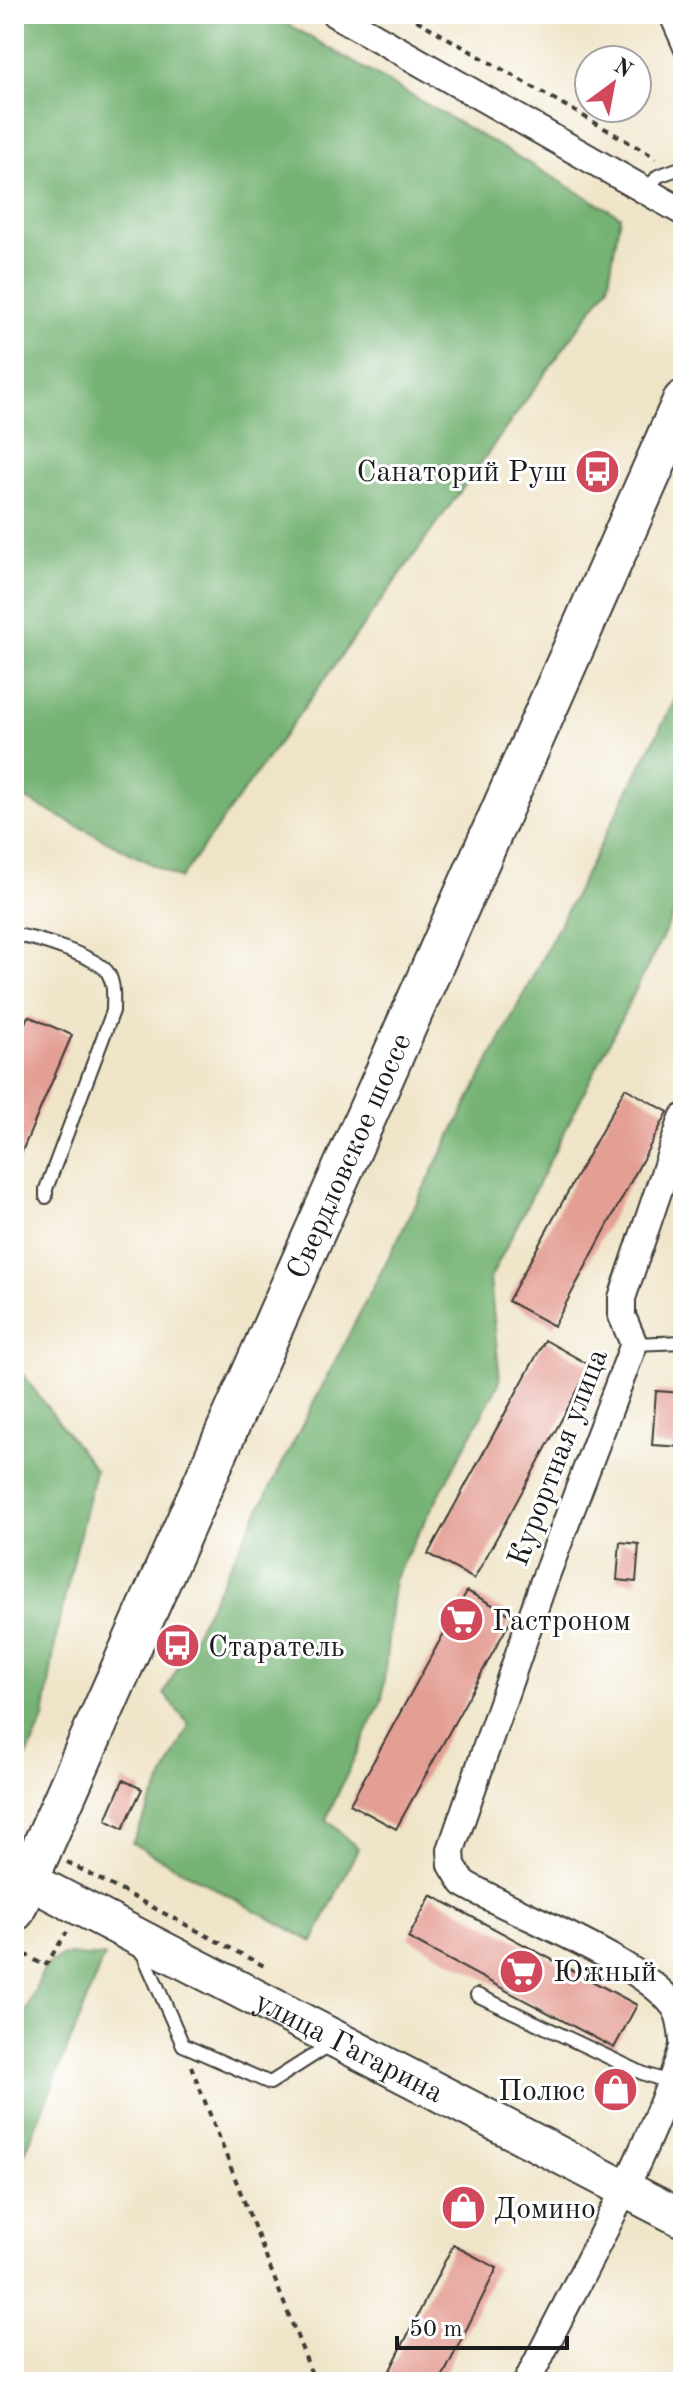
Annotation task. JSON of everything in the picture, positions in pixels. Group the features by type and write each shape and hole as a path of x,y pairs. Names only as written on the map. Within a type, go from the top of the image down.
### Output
{"main road":[{"name":"Свердловское шоссе","path":"19,1888 683,401"}],"street":[{"path":"335,14 683,212"},
{"name":"Курортная улица","path":"683,1118 622,1298 622,1316 634,1344 482,1753 451,1850 452,1865 463,1883 619,1963 654,1987 675,2007 683,2044"},
{"name":"улица Гагарина","path":"19,1888 134,1934 683,2219"},
{"path":"527,2382 623,2188 671,2083 683,2044"}],"lane":[{"path":"665,14 683,55"},
{"path":"646,191 658,176 679,167"},
{"path":"14,935 95,960 107,970 113,984 113,1011 46,1189 46,1197"},
{"path":"634,1344 683,1342"},
{"path":"134,1934 183,2045 270,2083 337,2040"},
{"path":"477,1995 642,2073 671,2083"}],"path":[{"path":"406,14 679,167"},
{"path":"183,2045 315,2382"}],"green space":[{"path":"14,14 270,14 620,216 608,287 180,879 14,793"},
{"path":"683,684 683,896 490,1279 500,1381 394,1579 382,1700 326,1819 358,1848 313,1942 132,1843 189,1725 164,1694"},
{"path":"14,1363 95,1470 57,1630 44,1719 14,1785"},
{"path":"63,1955 104,1957 14,2180 14,2041 45,1966"}],"building":[{"path":"28,1016 72,1035 14,1170 14,1049"},
{"path":"625,1088 668,1112 554,1326 508,1301"},
{"path":"545,1340 591,1366 474,1579 428,1554"},
{"path":"656,1391 683,1393 683,1447 652,1445"},
{"path":"620,1542 639,1544 636,1582 617,1580"},
{"path":"467,1591 513,1616 396,1829 350,1804"},
{"path":"123,1780 142,1789 123,1829 106,1820"},
{"name":"Южный","path":"431,1895 637,2005 614,2048 408,1938"},
{"name":"Полюс","path":"607,2075 633,2088 624,2104 599,2091"},
{"name":"Домино","path":"455,2193 480,2206 472,2222 446,2209"},
{"path":"453,2245 497,2268 440,2382 384,2382"}],"place":[{"name":"Санаторий Руш","path":"598,471"},
{"name":"Гастроном","path":"461,1620"},
{"name":"Старатель","path":"177,1646"},
{"name":"Южный","path":"522,1971"},
{"name":"Полюс","path":"616,2090"},
{"name":"Домино","path":"463,2208"}]}
